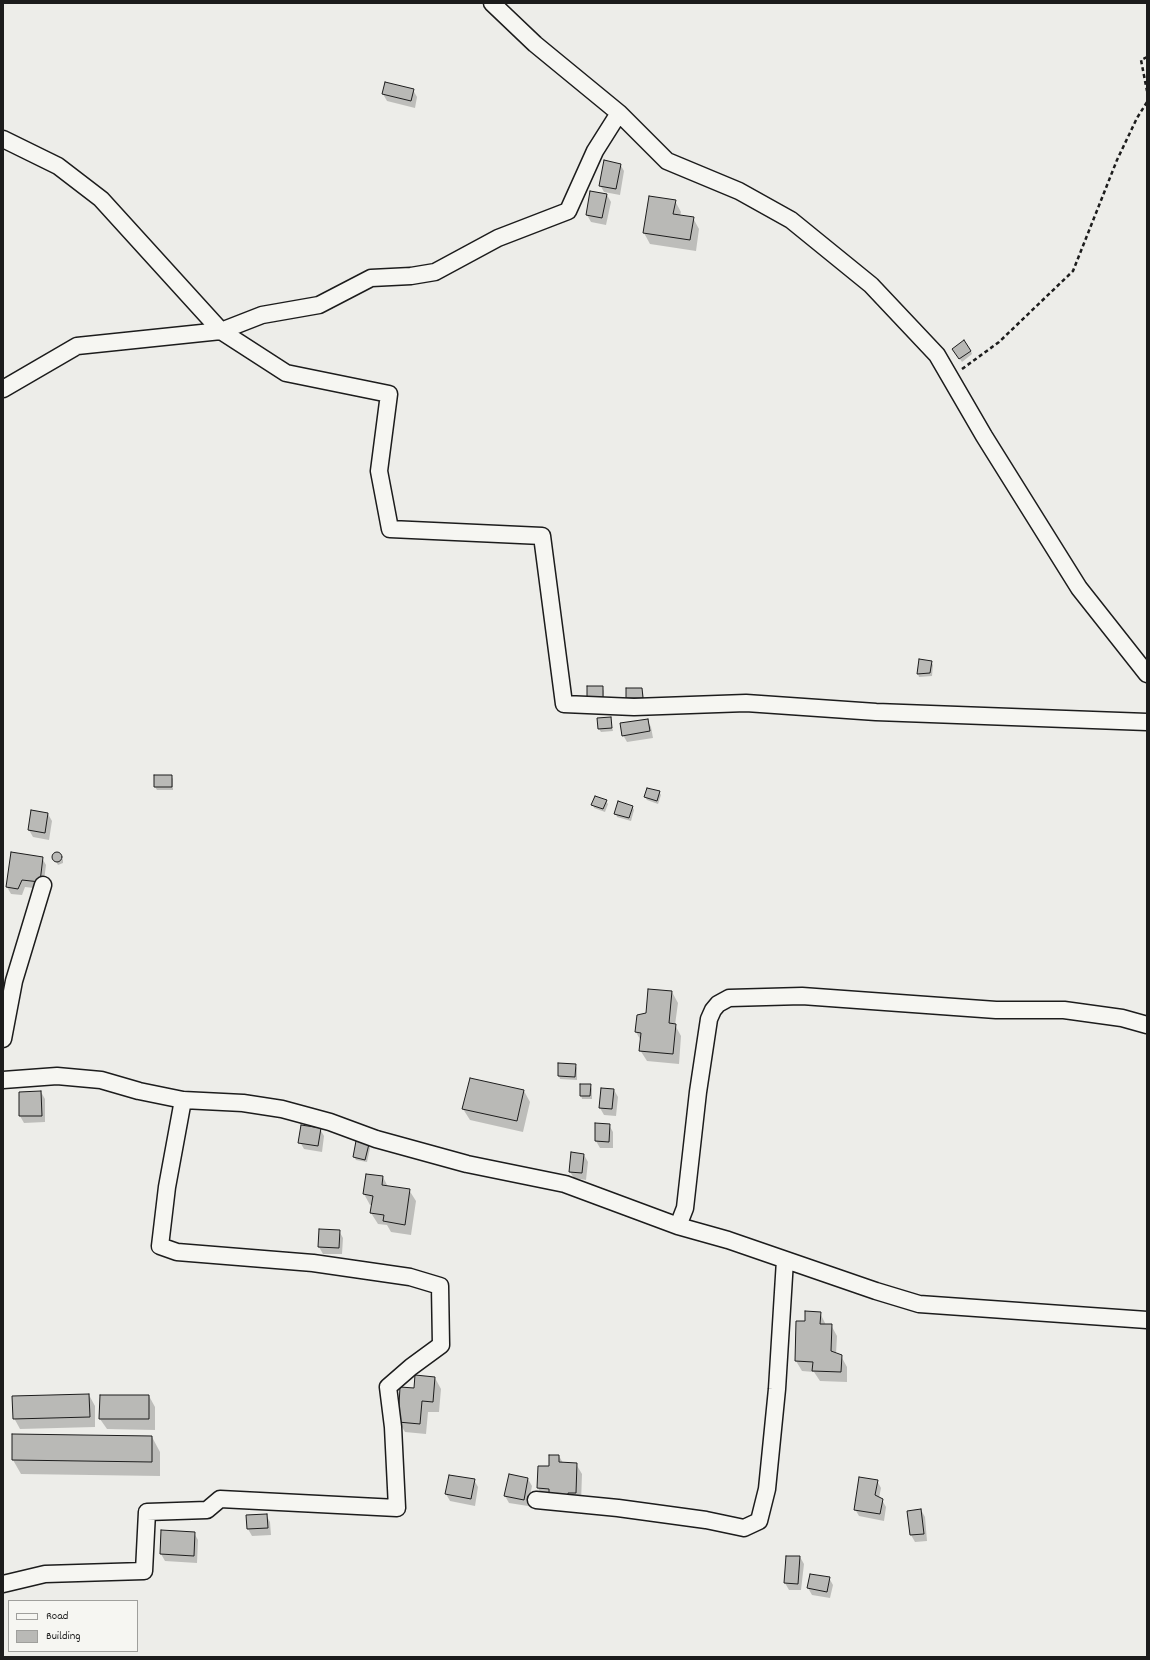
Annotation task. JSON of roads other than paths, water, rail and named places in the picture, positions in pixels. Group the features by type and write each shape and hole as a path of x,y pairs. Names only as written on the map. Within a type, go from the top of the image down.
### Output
{"street":[{"path":"492,3 535,44 619,113 667,161 739,191 792,220 871,285 937,355 984,436 1079,588 1147,674"},
{"path":"3,389 77,346 221,331 262,315 319,305 371,278 411,276 435,272 498,238 568,211 594,151 619,113"},
{"path":"3,139 58,166 101,199 221,331 286,373 389,394 379,471 390,529 542,536 564,704 634,707 746,703 876,712 1147,722"},
{"path":"3,1039 14,981 43,885"},
{"path":"678,1226 685,1208 698,1092 709,1019 718,1004 729,998 747,996 802,996 996,1010 1064,1010 1122,1018 1147,1025"},
{"path":"3,1080 57,1076 101,1080 139,1091 183,1100 243,1103 282,1109 330,1122 376,1139 467,1164 565,1184 678,1226 728,1240 876,1291 919,1304 1147,1320"},
{"path":"3,1584 45,1574 144,1571 147,1512 207,1510 220,1499 397,1508 393,1427 388,1387 441,1345 440,1286 410,1277 313,1263 177,1252 160,1246 167,1187 183,1100"},
{"path":"536,1500 618,1508 706,1520 744,1528 759,1521 767,1490 777,1389 785,1260"}]}
